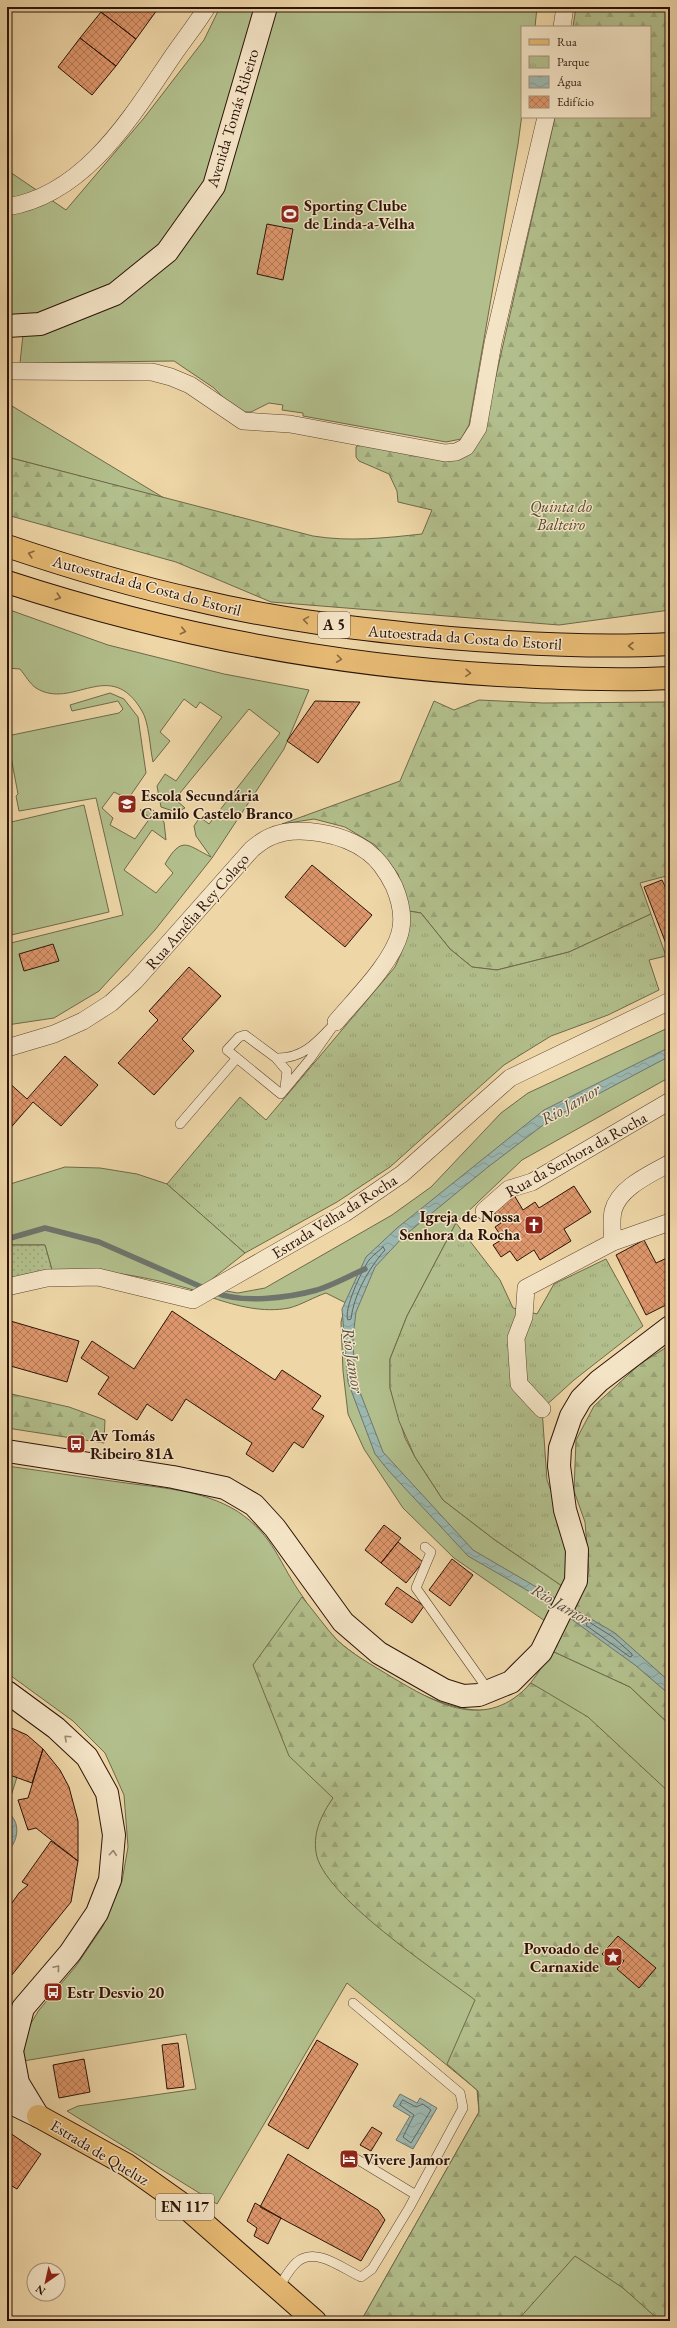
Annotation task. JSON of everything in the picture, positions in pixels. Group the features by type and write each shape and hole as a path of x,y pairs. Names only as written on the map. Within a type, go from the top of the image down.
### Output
{"main road":[{"name":"Autoestrada da Costa do Estoril","path":"7,546 98,574 196,600 356,628 487,641 541,644 629,646 670,644"},
{"name":"Autoestrada da Costa do Estoril","path":"7,582 169,628 302,654 426,670 484,674 600,679 670,678"},
{"name":"Estrada de Queluz","path":"38,2116 127,2165 182,2204 279,2287 315,2321"}],"street":[{"path":"7,207 19,205 51,191 79,172 96,156 131,118 207,7"},
{"name":"Avenida Tomás Ribeiro","path":"7,326 40,324 115,294 167,252 214,186 266,7"},
{"path":"562,26 565,7"},
{"path":"7,371 152,372 172,377 190,385 243,421 290,424 444,453 456,452 466,447 478,428 493,343 546,118"},
{"name":"Rua Amélia Rey Colaço","path":"7,1048 54,1034 83,1021 111,1003 135,982 252,849 270,837 286,833 305,832 333,836 353,842 369,852 388,873 397,892 401,911 400,932 395,946 384,963 336,1022"},
{"name":"Estrada Velha da Rocha","path":"7,1287 47,1278 98,1277 193,1300 345,1213 402,1174 510,1078 670,1002"},
{"name":"Rua da Senhora da Rocha","path":"484,1211 508,1189 532,1182 670,1102"},
{"path":"613,1242 612,1218 617,1200 630,1188 670,1163"},
{"path":"542,1409 519,1384 516,1338 524,1317 526,1288 613,1242 670,1222"},
{"path":"7,1451 172,1477 225,1488 254,1505 275,1528 343,1622 379,1653 444,1690 463,1696 490,1693 511,1682 520,1675 540,1652 576,1581 578,1568 577,1550 565,1510 559,1466 560,1448 571,1416 581,1399 599,1381 670,1327"},
{"path":"7,1692 56,1728 86,1757 107,1792 114,1834 110,1880 96,1913 70,1953 15,2015 12,2051 18,2083 38,2116"},
{"name":"Estrada de Queluz","path":"7,2100 38,2116"}],"lane":[{"path":"276,1058 287,1058 305,1052 336,1022"},
{"path":"285,1089 287,1071 276,1058 245,1035 239,1037 227,1050 280,1094 285,1089 314,1054 336,1022"},
{"path":"180,1124 237,1058"},
{"path":"425,1547 431,1552 416,1588 490,1693"},
{"path":"279,2287 298,2261 312,2256 321,2257 361,2277 372,2269 416,2195 463,2108 460,2093 353,2003"},
{"path":"355,2158 416,2195"}],"green space":[{"path":"220,7 537,7 535,26 521,26 521,118 518,144 469,425 461,439 446,442 303,416 303,413 282,410 283,405 269,403 251,412 237,412 214,388 174,361 20,363 24,325 7,326 7,170 66,210 144,118 204,40"},
{"name":"Quinta do Balteiro","path":"576,7 670,7 670,610 559,625 271,602 176,562 7,515 7,457 313,536 354,539 422,534 432,510 398,502 397,491 389,474 359,461 356,457 356,447 360,443 444,461 458,459 473,450 483,433 555,118 651,118 651,26 573,26"},
{"path":"7,403 164,498 7,457"},
{"path":"7,609 108,645 224,674 309,690 284,749 212,858 155,930 99,991 54,1018 7,1025 7,944 123,915 96,798 19,811 16,796 18,794 7,736 119,713 123,709 118,701 72,711 70,705 110,693 124,699 138,717 146,773 128,799 114,792 102,808 113,818 110,825 135,839 150,818 140,810 151,808 164,822 166,840 152,830 124,870 156,893 173,873 165,864 176,849 185,845 190,846 211,857 196,836 194,826 200,817 209,824 280,733 249,709 175,799 185,808 176,812 161,807 157,786 165,774 176,781 222,717 200,702 196,708 184,699 160,732 170,741 153,762 148,729 144,716 130,695 117,687 104,686 64,694 50,693 36,688 20,669 7,668"},
{"path":"479,700 543,703 670,702 670,875 640,883 651,914 569,952 497,970 472,967 450,949 421,913 409,911 398,874 375,845 345,827 314,819 282,824 400,781 434,701 454,710"},
{"path":"84,805 109,912 7,936 7,823"},
{"path":"409,911 421,913 450,949 472,967 497,970 569,952 651,914 666,956 649,960 659,990 608,1015 551,1036 504,1065 390,1167 337,1202 245,1253 167,1184 240,1097 266,1120 395,967 405,940"},
{"path":"670,1027 670,1077 522,1160 456,1223 407,1316 390,1359 390,1388 405,1438 415,1457 443,1500 495,1540 562,1586 545,1621 454,1558 403,1508 364,1449 348,1414 343,1371 341,1322 346,1303 326,1293 289,1308 270,1310 231,1304 213,1298 220,1290 238,1293 265,1288 392,1215 431,1187 501,1113 528,1093"},
{"path":"65,1167 100,1168 137,1174 167,1184 245,1253 197,1291 125,1274 89,1270 52,1270 45,1245 7,1245 7,1185"},
{"path":"456,1223 500,1280 513,1308 537,1314 554,1284 606,1259 643,1326 574,1380 542,1409 547,1480 566,1532 570,1563 562,1586 495,1540 443,1500 415,1457 399,1421 390,1388 390,1359 407,1316"},
{"path":"7,1245 45,1245 52,1270 7,1279"},
{"path":"670,1345 670,1725 630,1687 552,1651 589,1571 585,1522 574,1491 576,1440 594,1406 640,1364"},
{"path":"7,1393 69,1407 105,1420 104,1443 7,1428"},
{"path":"7,1466 180,1490 209,1498 237,1511 260,1530 268,1540 311,1609 338,1641 371,1666 416,1692 439,1702 462,1708 484,1710 502,1706 525,1690 552,1651 630,1687 670,1725 670,2321 361,2321 479,2112 477,2090 347,1983 217,2204 67,2111 78,2106 196,2089 186,2034 23,2061 24,2045 28,2028 39,2010 76,1966 103,1926 122,1881 128,1847 124,1795 105,1753 73,1721 7,1673"},
{"path":"302,1597 337,1640 349,1650 408,1686 443,1704 461,1709 479,1710 497,1707 514,1698 531,1683 588,1717 670,1793 670,2321 660,2321 623,2288 575,2256 517,2321 361,2321 479,2112 478,2091 447,2064 475,2000 384,1932 338,1889 323,1870 316,1852 315,1844 319,1823 333,1798 289,1756 253,1665"},
{"path":"7,1774 17,1777 11,1796 7,1794"}],"water":[{"name":"Rio Jamor","path":"670,1047 670,1056 551,1119 488,1167 404,1236 375,1267 356,1312 353,1337 354,1366 358,1387 383,1452 473,1550 615,1633 670,1682 670,1695 635,1665 549,1603 468,1556 388,1470 375,1454 348,1382 342,1309 366,1257 397,1228 544,1110"},
{"path":"7,1812 15,1821 17,1832 14,1843 7,1852"},
{"path":"400,2094 417,2103 420,2098 437,2108 413,2149 396,2140 410,2116 393,2106"}],"building":[{"path":"104,7 153,7 157,10 136,39 101,12"},
{"path":"101,12 136,39 116,66 80,38"},
{"path":"80,38 116,66 92,95 58,67"},
{"path":"267,224 293,229 283,280 257,274"},
{"path":"315,701 360,702 318,763 287,741"},
{"path":"312,865 372,915 345,947 285,897"},
{"path":"662,880 670,897 670,954 644,887"},
{"path":"53,944 59,961 24,971 19,954"},
{"path":"189,967 221,996 182,1039 194,1051 154,1095 118,1063 158,1020 149,1011"},
{"path":"65,1056 98,1085 61,1126 33,1102 7,1132 7,1081 27,1099"},
{"name":"Igreja de Nossa Senhora da Rocha","path":"574,1186 591,1212 564,1229 571,1241 540,1260 534,1250 517,1261 510,1251 501,1257 493,1245 503,1239 495,1227 501,1223 492,1209 514,1195 523,1210 535,1202 539,1208"},
{"path":"644,1240 656,1263 667,1258 670,1265 670,1303 646,1315 616,1255"},
{"path":"172,1311 275,1380 282,1370 321,1396 312,1409 324,1416 303,1448 294,1442 273,1472 246,1454 252,1443 186,1399 172,1421 147,1404 137,1420 98,1394 109,1377 81,1358 92,1341 134,1369"},
{"path":"7,1320 79,1341 67,1382 7,1365"},
{"path":"384,1525 401,1538 381,1563 365,1550"},
{"path":"398,1542 423,1562 406,1583 381,1563"},
{"path":"452,1559 473,1575 450,1606 429,1590"},
{"path":"397,1587 424,1606 412,1623 385,1604"},
{"path":"7,1726 27,1735 43,1749 32,1783 7,1774"},
{"path":"43,1749 60,1770 69,1787 78,1821 78,1861 36,1828 28,1830 18,1800 28,1798"},
{"path":"51,1841 78,1861 71,1902 7,1981 7,1910 19,1893 28,1885 22,1882"},
{"path":"618,1936 656,1968 639,1988 617,1969 624,1961 614,1953 608,1960 602,1954"},
{"path":"317,2040 358,2064 308,2149 268,2125"},
{"path":"178,2043 184,2087 167,2089 162,2045"},
{"path":"84,2059 90,2092 59,2098 53,2065"},
{"path":"372,2127 382,2133 371,2151 360,2145"},
{"path":"7,2131 41,2154 17,2189 7,2183"},
{"path":"288,2154 378,2210 385,2220 361,2261 260,2207"},
{"path":"255,2203 281,2218 268,2244 254,2236 257,2228 247,2221"}],"waterway":[{"path":"7,1239 45,1228 99,1242 206,1289"},
{"path":"214,1292 237,1298 251,1299 279,1297 317,1290 365,1269"}],"place":[{"name":"Sporting Clube de Linda-a-Velha","path":"290,214"},
{"name":"Escola Secundária Camilo Castelo Branco","path":"127,804"},
{"name":"Igreja de Nossa Senhora da Rocha","path":"534,1225"},
{"name":"Av Tomás Ribeiro 81A","path":"76,1444"},
{"name":"Povoado de Carnaxide","path":"613,1957"},
{"name":"Estr Desvio 20","path":"53,1992"},
{"name":"Vivere Jamor","path":"349,2159"}]}
